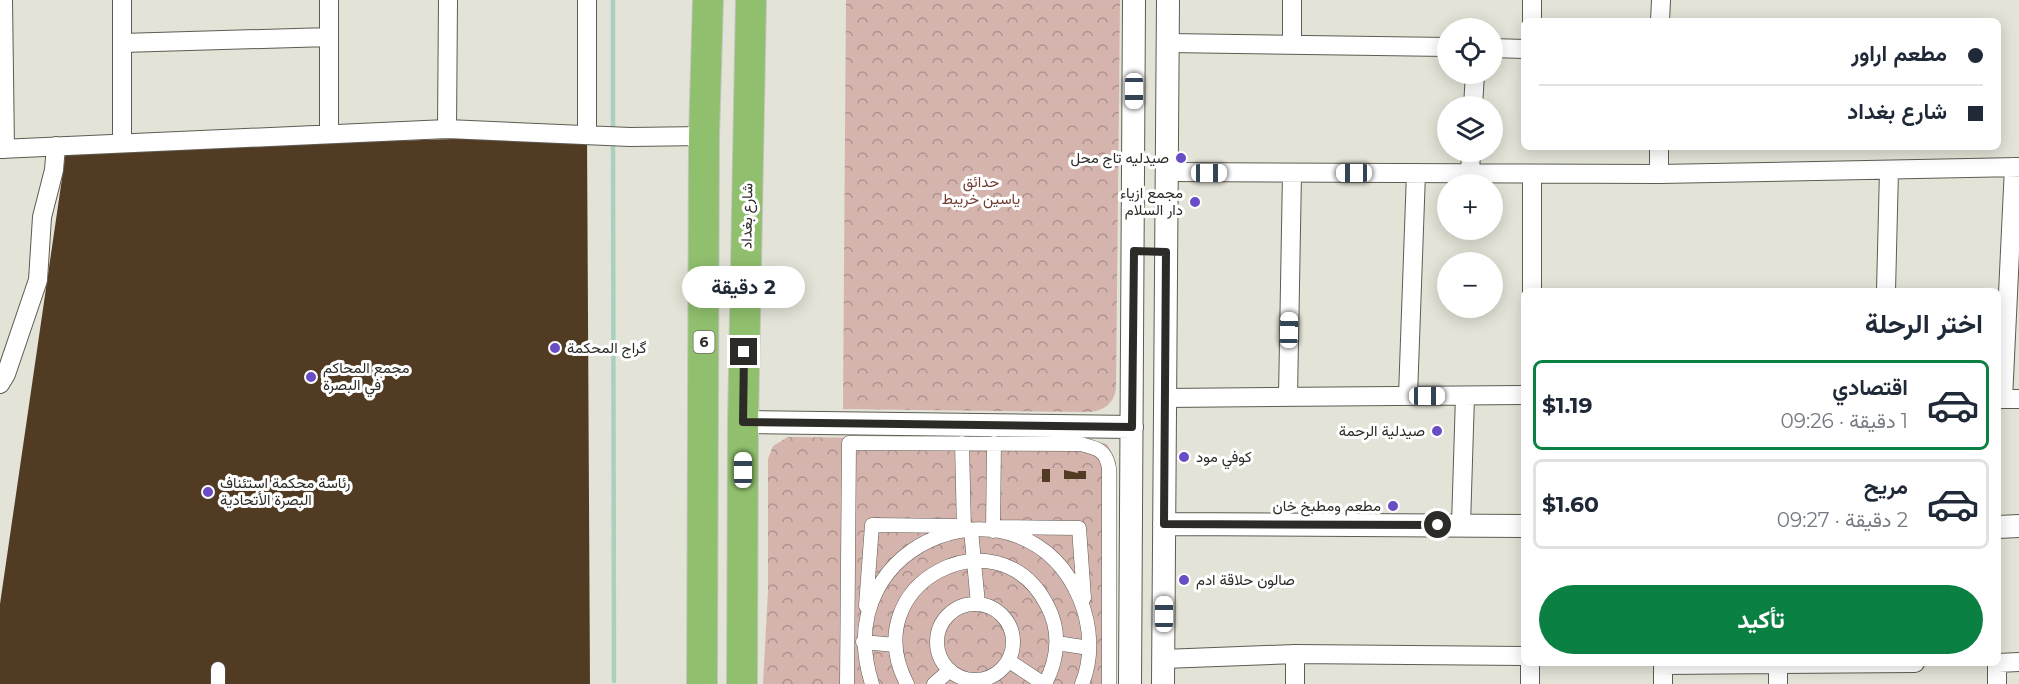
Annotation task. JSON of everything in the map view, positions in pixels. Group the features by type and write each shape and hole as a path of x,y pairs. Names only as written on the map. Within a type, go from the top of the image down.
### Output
{"highway":[{"name":"6","path":"702,684 705,136 708,0"},
{"name":"شارع بغداد","path":"742,684 743,422 752,0"}],"street":[{"path":"3,0 2,149 447,129 630,136 705,136"},
{"path":"122,0 122,143"},
{"path":"329,0 329,134"},
{"path":"447,129 448,0"},
{"path":"587,0 595,135"},
{"path":"1130,684 1134,0"},
{"path":"1163,684 1168,0"},
{"path":"1292,0 1292,45"},
{"path":"1532,0 1532,18"},
{"path":"1660,18 1661,0"},
{"path":"122,43 329,37"},
{"path":"1168,43 1437,48"},
{"path":"1503,48 1521,49"},
{"path":"0,384 6,374 38,280 42,217 54,170 56,146"},
{"path":"1659,150 1659,174"},
{"path":"1470,173 1471,162"},
{"path":"1167,172 1659,174 2016,167 2007,399"},
{"path":"1886,288 1889,170"},
{"path":"1288,397 1292,173"},
{"path":"1408,396 1416,173"},
{"path":"1532,174 1532,288"},
{"path":"1134,251 1166,252"},
{"path":"1165,398 1521,395"},
{"path":"1461,525 1465,396"},
{"path":"743,422 1132,427"},
{"path":"847,684 849,443 994,443 1081,444 1100,448 1107,456 1109,684"},
{"path":"962,443 966,529 976,561 978,604"},
{"path":"993,529 994,443"},
{"path":"1164,524 1521,526"},
{"path":"866,684 863,642 872,525 966,529 1079,528 1089,648 1082,684"},
{"path":"2001,527 2019,526"},
{"path":"872,684 865,663 863,642 872,598 883,578 897,561 915,547 935,537 966,529"},
{"path":"993,529 1016,537 1051,558 1065,573 1084,609"},
{"path":"907,684 901,672 895,645 901,609 919,584 946,567 976,561 1008,568 1034,586 1051,612 1056,643 1055,659 1044,684 1009,660"},
{"path":"978,604 998,611 1010,625 1014,643 1009,660 997,674 980,680 961,678 950,670 938,650 938,632 942,623 955,609 978,604"},
{"path":"863,642 895,645"},
{"path":"1056,643 1089,648"},
{"path":"1163,659 1295,654 1521,656"},
{"path":"1295,654 1295,684"},
{"path":"2001,663 2019,662"},
{"path":"1530,666 1530,684"},
{"path":"1663,666 1663,684"},
{"path":"1778,666 1778,684"},
{"path":"1997,666 1997,684"},
{"path":"218,669 218,684"},
{"path":"934,684 950,670"}],"green space":[{"name":"حدائق ياسين خريبط","path":"846,0 1120,0 1116,388 1113,399 1102,409 1086,412 843,409"},
{"path":"788,437 1090,440 1107,444 1116,462 1114,684 763,684 768,590 768,459 773,446"}],"building":[{"name":"مجمع المحاكم في البصرة","path":"587,135 590,684 0,684 0,604 66,151"},
{"path":"1042,469 1050,469 1050,482 1042,482"},
{"path":"1064,470 1078,473 1078,471 1086,471 1086,479 1064,479"}],"waterway":[{"path":"613,0 613,132"},
{"path":"613,141 614,681"}],"place":[{"name":"صيدليه تاج محل","path":"1181,158"},
{"name":"مجمع ازياء دار السلام","path":"1195,202"},
{"name":"گراج المحكمة","path":"555,348"},
{"name":"مجمع المحاكم في البصرة","path":"311,377"},
{"name":"صيدلية الرحمة","path":"1437,431"},
{"name":"كوفي مود","path":"1184,457"},
{"name":"رئاسة محكمة استئناف البصرة الأتحادية","path":"208,492"},
{"name":"مطعم ومطبخ خان","path":"1393,506"},
{"name":"صالون حلاقة ادم","path":"1184,580"}],"route":[{"path":"744,352 743,422 1132,427 1134,251 1166,252 1164,524 1438,525"}]}
